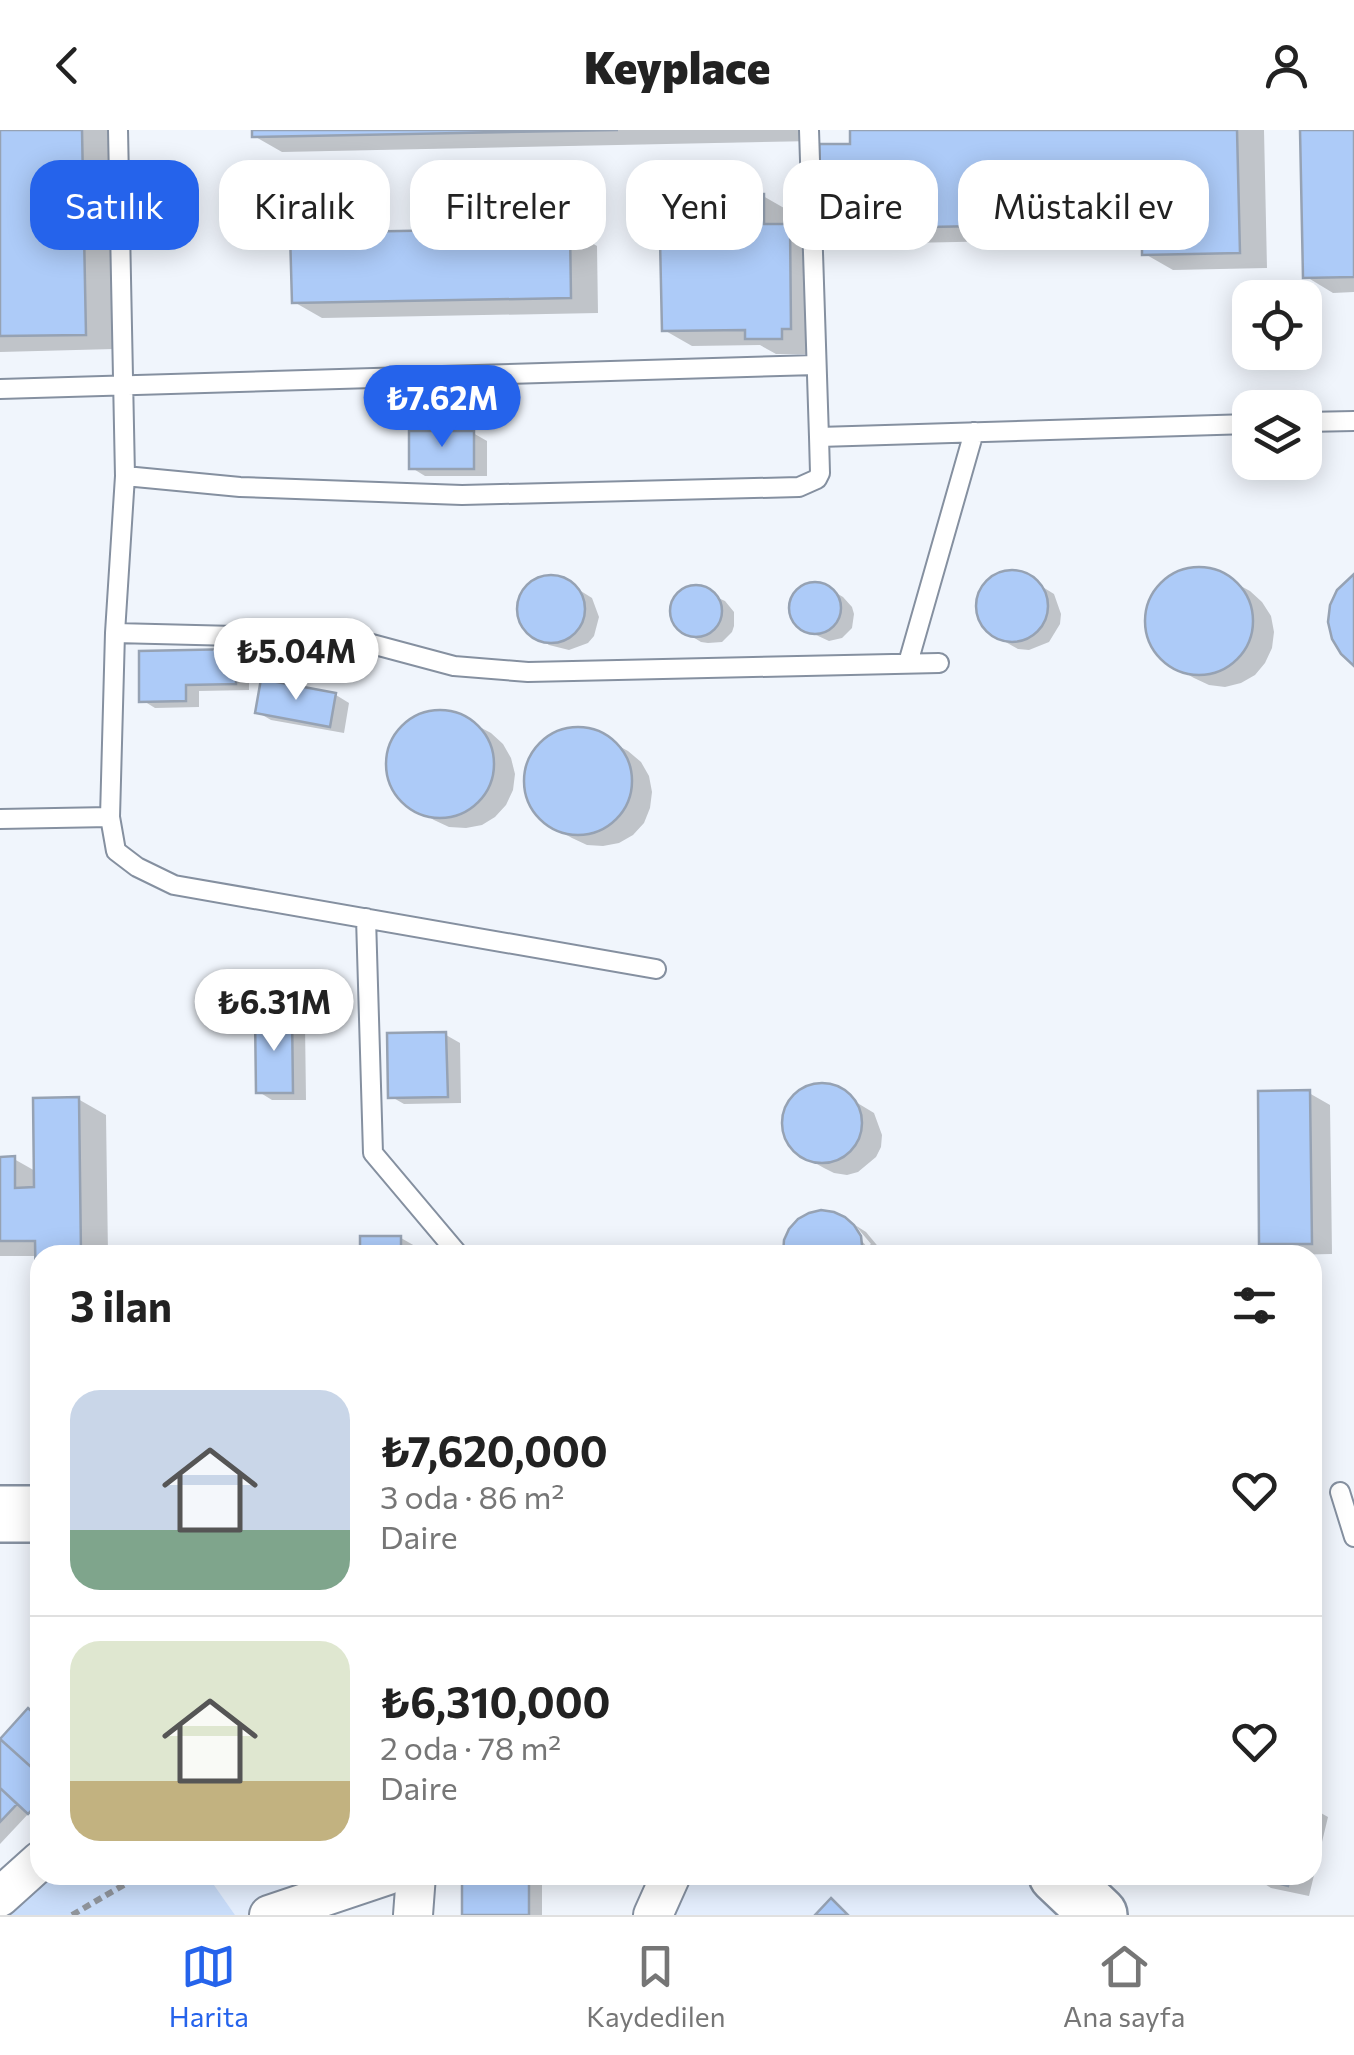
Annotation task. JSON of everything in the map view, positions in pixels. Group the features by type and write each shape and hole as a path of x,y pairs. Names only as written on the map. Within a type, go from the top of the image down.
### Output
{"highway":[{"path":"0,1484 30,1484"},
{"path":"0,1514 30,1514"},
{"path":"1068,1885 1100,1915"},
{"path":"1109,1885 1140,1915"}],"street":[{"path":"0,1897 30,1870"},
{"path":"268,1915 358,1885"},
{"path":"413,1915 415,1885"},
{"path":"652,1915 666,1885"}],"lane":[{"path":"118,130 125,476 115,633 110,817 116,851 138,868 174,885 656,969"},
{"path":"125,476 240,487 462,495 799,487 817,480 820,473 809,130"},
{"path":"0,390 816,364"},
{"path":"1322,421 1354,420"},
{"path":"819,437 1232,425"},
{"path":"908,664 974,432"},
{"path":"115,633 353,640 454,666 528,672 939,663"},
{"path":"0,819 110,817"},
{"path":"366,918 373,1153 451,1245"},
{"path":"1340,1492 1354,1537"}],"path":[{"path":"72,1915 124,1885"}],"shaded area":[{"path":"30,1885 214,1885 235,1915 0,1915"},
{"path":"214,1885 358,1885 269,1915 235,1915"},
{"path":"666,1885 1068,1885 1099,1915 653,1915"}],"building":[{"path":"0,130 82,130 83,160 30,160 30,250 84,250 86,335 0,336"},
{"path":"252,130 618,130 252,137"},
{"path":"850,130 1237,130 1240,253 1142,255 1142,250 1209,250 1209,160 958,160 958,227 938,227 938,160 820,160 819,144 850,144"},
{"path":"1300,130 1354,130 1354,277 1303,278"},
{"path":"763,194 764,224 783,224 783,250 790,250 791,329 782,329 782,339 745,339 745,330 662,331 660,250 763,250"},
{"path":"390,231 410,231 410,250 570,250 571,298 292,303 290,250 390,250"},
{"path":"409,431 474,431 474,469 409,469"},
{"path":"1199,567 1220,571 1237,583 1249,600 1253,621 1249,642 1237,659 1220,671 1199,675 1178,671 1161,659 1149,642 1145,621 1149,600 1161,583 1178,571"},
{"path":"1012,570 1026,572 1038,580 1046,592 1046,620 1038,632 1026,640 1012,642 998,640 986,632 978,620 976,606 978,592 986,580 998,572"},
{"path":"1354,574 1354,666 1332,639 1328,622 1337,590"},
{"path":"551,575 564,577 575,585 583,596 583,622 575,633 564,641 551,643 538,641 527,633 519,622 517,609 519,596 527,585 538,577"},
{"path":"815,582 833,590 841,608 833,626 815,634 797,626 789,608 797,590"},
{"path":"696,585 714,593 722,611 714,629 696,637 678,629 670,611 678,593"},
{"path":"236,649 236,684 186,685 186,701 139,702 139,651"},
{"path":"261,679 336,693 330,727 255,713"},
{"path":"440,710 461,714 478,726 490,743 494,764 490,785 478,802 461,814 440,818 419,814 402,802 390,785 386,764 390,743 402,726 419,714"},
{"path":"578,727 599,731 616,743 628,760 632,781 628,802 616,819 599,831 578,835 557,831 540,819 528,802 524,781 528,760 540,743 557,731"},
{"path":"292,1014 293,1093 256,1093 255,1015"},
{"path":"446,1032 448,1097 388,1098 387,1033"},
{"path":"822,1083 837,1086 850,1095 859,1108 859,1138 850,1151 837,1160 822,1163 807,1160 794,1151 785,1138 782,1123 785,1108 794,1095 807,1086"},
{"path":"1310,1090 1312,1244 1259,1244 1258,1091"},
{"path":"79,1097 81,1245 0,1241 0,1157 15,1156 15,1188 34,1187 33,1098"},
{"path":"821,1210 845,1217 861,1236 862,1245 784,1245 789,1229 809,1213"},
{"path":"360,1236 401,1236 401,1245 360,1245"},
{"path":"28,1708 30,1710 30,1766 0,1739"},
{"path":"0,1739 30,1766 30,1812 0,1788"},
{"path":"0,1788 17,1804 0,1822"},
{"path":"462,1885 529,1885 529,1915 462,1915"},
{"path":"831,1898 848,1915 815,1915"}]}
